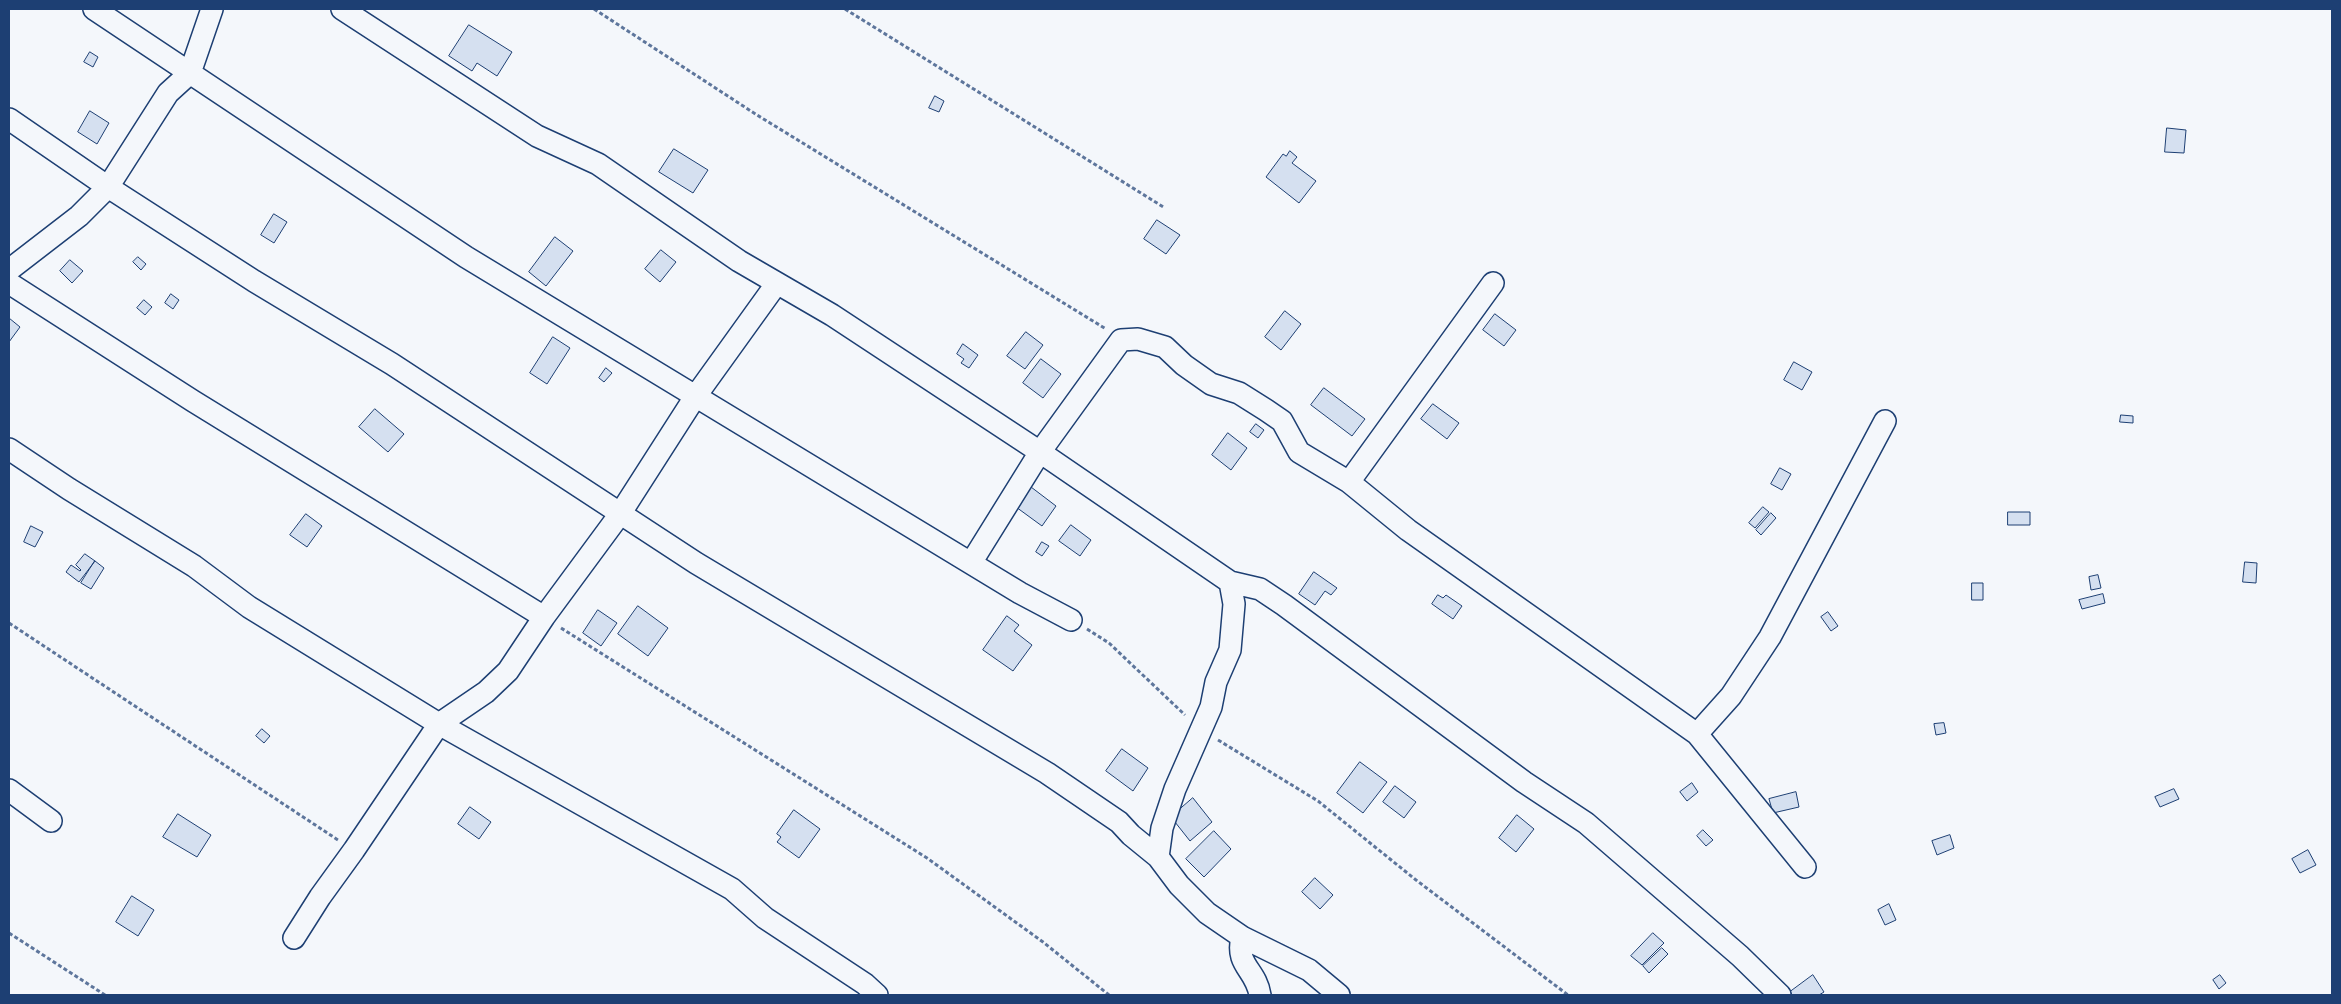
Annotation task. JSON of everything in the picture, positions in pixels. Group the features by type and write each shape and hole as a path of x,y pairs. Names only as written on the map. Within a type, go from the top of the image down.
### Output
{"street":[{"path":"94,9 466,257 695,398 1020,593 1071,620"},
{"path":"9,270 79,216 108,187 168,92 190,73 212,9"},
{"path":"342,9 537,136 598,164 739,261 832,315 1040,452 1230,582 1260,590 1284,605 1524,782 1586,823 1740,956 1780,995"},
{"path":"9,119 108,187 262,286 392,364 620,514 800,627 1047,773 1119,822 1131,835 1158,857 1179,885 1207,913 1242,937 1309,970 1339,995"},
{"path":"9,283 193,401 544,617"},
{"path":"294,938 439,724 486,692 508,671 544,617 620,514 695,398 778,283"},
{"path":"1349,482 1493,283"},
{"path":"971,563 1040,452 1121,340 1138,339 1165,347 1184,365 1211,384 1240,393 1282,421 1298,452 1349,482 1408,530 1697,734 1805,867"},
{"path":"1697,734 1731,696 1770,637 1885,421"},
{"path":"9,449 69,489 194,566 248,607 439,724 732,889 765,918 865,984 877,995"},
{"path":"1158,857 1162,828 1175,790 1211,707 1216,682 1230,650 1234,604 1230,582"},
{"path":"9,790 51,821"},
{"path":"1242,937 1239,950 1242,962 1250,968 1260,995"}],"path":[{"path":"594,9 757,115 1090,318 1121,340"},
{"path":"845,9 1165,208"},
{"path":"544,617 927,858 1036,936 1109,995"},
{"path":"1071,620 1108,643 1200,730 1318,801 1416,880 1568,995"},
{"path":"9,623 354,850"},
{"path":"9,933 106,995"}],"building":[{"path":"469,25 512,52 497,76 477,63 472,71 449,56"},
{"path":"90,52 98,57 93,67 84,62"},
{"path":"935,96 944,101 939,112 929,108"},
{"path":"90,111 109,123 97,144 78,132"},
{"path":"2167,128 2186,130 2184,153 2165,152"},
{"path":"674,149 708,170 693,193 659,172"},
{"path":"1290,151 1297,157 1292,163 1316,181 1299,203 1266,177 1283,154 1286,156"},
{"path":"274,214 287,222 274,243 261,235"},
{"path":"1157,220 1180,235 1166,254 1144,239"},
{"path":"555,237 573,251 546,286 529,272"},
{"path":"661,250 676,262 660,282 645,269"},
{"path":"138,257 146,264 141,270 133,262"},
{"path":"70,260 83,271 72,283 60,271"},
{"path":"171,294 179,300 173,309 165,303"},
{"path":"144,300 152,307 145,315 137,308"},
{"path":"1285,311 1301,324 1281,350 1265,337"},
{"path":"1495,314 1516,330 1504,346 1483,330"},
{"path":"9,318 20,327 9,342"},
{"path":"1026,332 1043,345 1025,369 1007,356"},
{"path":"553,337 570,348 547,384 530,373"},
{"path":"963,344 978,355 969,368 961,363 964,359 957,354"},
{"path":"1041,359 1061,374 1043,398 1023,383"},
{"path":"1794,362 1812,372 1802,390 1784,380"},
{"path":"606,368 612,373 604,382 599,378"},
{"path":"1324,388 1365,419 1352,436 1311,405"},
{"path":"1433,404 1459,423 1447,439 1421,419"},
{"path":"375,409 404,434 388,452 359,427"},
{"path":"2121,415 2133,416 2133,423 2120,422"},
{"path":"1256,424 1264,430 1258,438 1250,432"},
{"path":"1228,433 1247,448 1231,470 1212,455"},
{"path":"1780,468 1791,474 1782,490 1771,484"},
{"path":"1031,487 1056,506 1042,526 1016,507"},
{"path":"1763,507 1769,512 1755,528 1749,523"},
{"path":"2008,512 2030,512 2030,525 2008,525"},
{"path":"1771,513 1776,518 1761,535 1756,530"},
{"path":"306,514 322,526 307,547 290,535"},
{"path":"1071,525 1091,540 1080,556 1059,541"},
{"path":"31,526 43,532 35,547 24,542"},
{"path":"1042,542 1049,546 1042,556 1036,552"},
{"path":"85,554 95,561 79,582 66,572 71,565 80,571 76,565"},
{"path":"95,561 104,568 91,589 81,583"},
{"path":"2245,562 2257,563 2256,583 2243,582"},
{"path":"1314,572 1337,588 1331,595 1325,591 1315,605 1299,594"},
{"path":"2098,575 2101,588 2091,590 2089,577"},
{"path":"1972,583 1983,583 1983,600 1972,600"},
{"path":"2103,594 2105,603 2082,609 2079,600"},
{"path":"1438,595 1443,598 1446,595 1462,606 1453,619 1432,604"},
{"path":"638,606 668,628 648,656 618,634"},
{"path":"598,610 617,623 601,646 583,633"},
{"path":"1828,612 1838,626 1831,631 1821,617"},
{"path":"1007,616 1019,625 1014,631 1032,645 1013,671 983,650"},
{"path":"1944,723 1946,733 1936,735 1934,724"},
{"path":"262,729 270,736 264,743 256,736"},
{"path":"1122,749 1148,768 1133,791 1106,771"},
{"path":"1360,762 1387,782 1363,813 1337,793"},
{"path":"1692,783 1698,792 1687,801 1680,792"},
{"path":"1395,786 1416,802 1404,818 1383,802"},
{"path":"2174,789 2179,799 2160,807 2155,797"},
{"path":"1796,792 1799,807 1773,813 1769,799"},
{"path":"1193,798 1212,822 1190,841 1171,817"},
{"path":"470,807 491,822 479,839 458,824"},
{"path":"794,810 820,829 799,858 777,842 781,837 777,834"},
{"path":"178,814 211,835 197,857 163,837"},
{"path":"1517,815 1534,829 1516,852 1499,838"},
{"path":"1703,830 1713,840 1706,846 1697,836"},
{"path":"1214,831 1231,849 1204,877 1186,859"},
{"path":"1950,835 1954,848 1937,855 1932,841"},
{"path":"2308,850 2316,865 2300,873 2292,859"},
{"path":"1315,878 1333,895 1320,909 1302,892"},
{"path":"132,896 154,910 138,936 116,922"},
{"path":"1889,904 1896,920 1885,925 1878,910"},
{"path":"1653,933 1664,943 1642,965 1631,956"},
{"path":"1662,948 1668,954 1649,973 1643,966"},
{"path":"1813,975 1824,992 1819,995 1792,995 1790,992"},
{"path":"2220,975 2226,983 2219,989 2213,980"}]}
